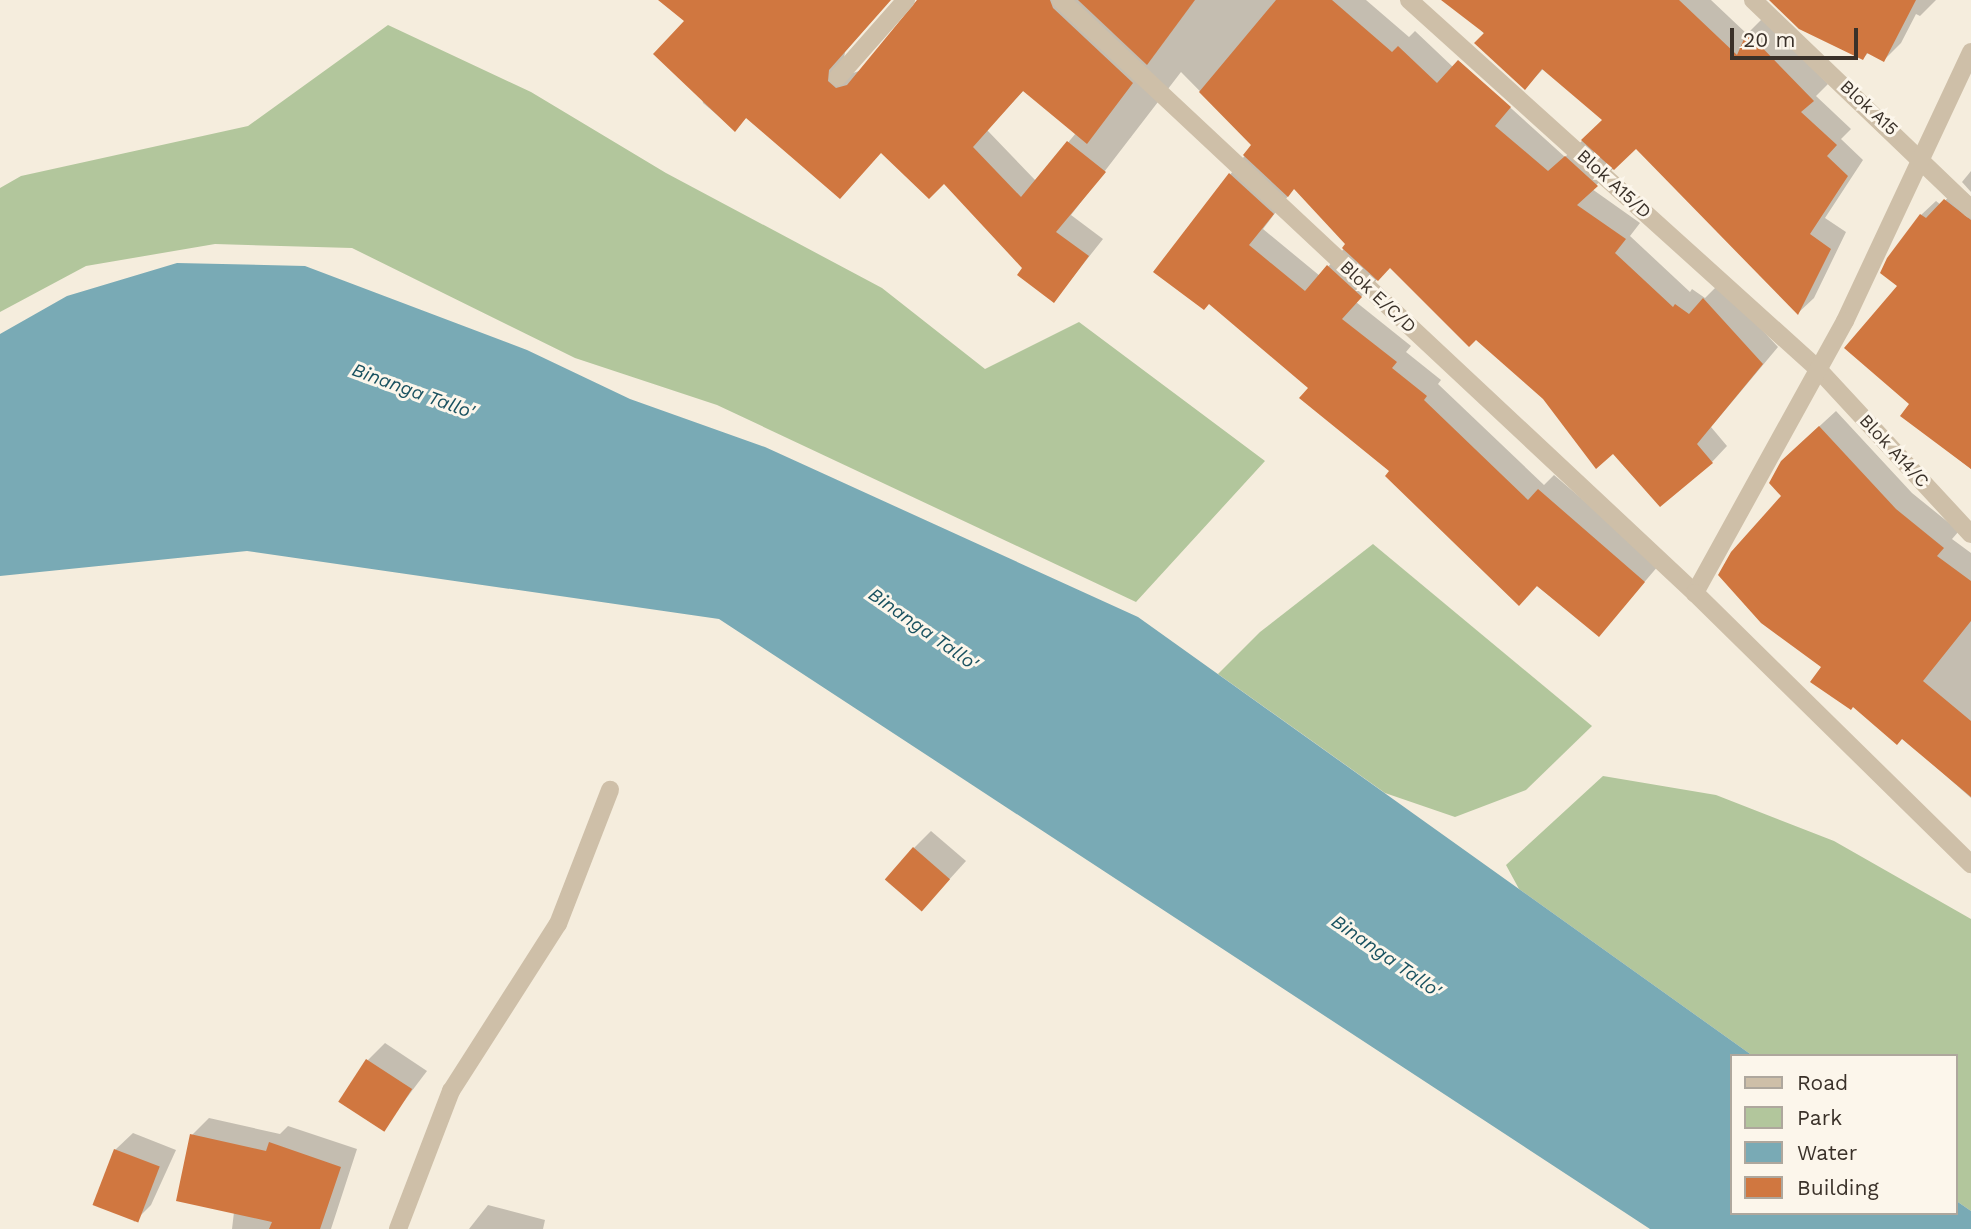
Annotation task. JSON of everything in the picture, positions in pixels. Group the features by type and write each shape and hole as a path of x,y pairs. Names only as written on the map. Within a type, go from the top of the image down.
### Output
{"street":[{"path":"838,78 906,0"},
{"name":"Blok E/C/D","path":"1061,0 1695,593 1971,863"},
{"name":"Blok A15/D","path":"1409,0 1818,369"},
{"name":"Blok A15","path":"1753,0 1924,159 1971,209"},
{"path":"1695,593 1818,369 1924,159 1971,52"},
{"name":"Blok A14/C","path":"1818,369 1971,534"},
{"path":"398,1229 451,1091 558,924 610,790"}],"green space":[{"path":"388,25 531,92 666,173 882,288 985,369 1079,322 1265,461 1136,602 717,405 575,358 352,248 215,244 86,266 0,312 0,188 21,176 248,126"},
{"path":"1373,544 1592,726 1526,790 1455,817 1385,793 1218,674 1260,632"},
{"path":"1603,776 1716,795 1834,841 1971,919 1971,1211 1957,1201 1957,1054 1750,1054 1519,889 1506,865"}],"water":[{"name":"Binanga Tallo'","path":"177,263 305,266 527,350 630,399 765,447 1138,617 1750,1054 1730,1054 1730,1215 1957,1215 1957,1201 1971,1211 1971,1229 1650,1229 719,619 247,551 0,576 0,334 67,296"}],"building":[{"path":"658,0 891,0 829,70 828,81 836,88 847,85 917,0 1050,0 1053,8 1133,83 1087,144 1023,91 973,147 1021,197 1067,141 1106,172 1056,232 1089,256 1054,303 1017,275 1022,268 944,184 929,199 881,153 840,199 746,118 735,132 653,54 684,21"},
{"path":"1078,0 1195,0 1147,65"},
{"path":"1276,0 1332,0 1392,52 1398,46 1437,83 1458,60 1511,107 1495,126 1548,171 1565,156 1598,186 1577,205 1626,239 1615,253 1673,307 1675,304 1689,314 1703,298 1763,364 1697,444 1713,463 1660,507 1613,454 1596,469 1543,399 1476,340 1469,347 1390,268 1378,281 1342,248 1345,244 1294,189 1288,197 1243,155 1251,145 1199,92"},
{"path":"1441,0 1679,0 1737,55 1747,32 1814,101 1801,112 1837,145 1827,156 1848,176 1810,234 1831,249 1798,315 1636,149 1614,170 1581,140 1602,120 1542,69 1525,90 1474,43 1484,33"},
{"path":"1769,0 1916,0 1884,62 1867,53 1863,60 1799,29"},
{"path":"1229,173 1274,214 1249,245 1305,291 1327,265 1362,297 1342,319 1397,362 1392,368 1427,396 1424,400 1528,500 1538,489 1645,582 1599,637 1537,586 1519,606 1385,476 1389,471 1299,398 1308,388 1209,304 1204,310 1153,272"},
{"path":"1944,199 1971,220 1971,469 1900,416 1909,404 1844,348 1897,286 1880,273 1887,258 1920,214 1926,218"},
{"path":"1819,426 1896,509 1944,548 1937,556 1971,581 1971,621 1923,681 1971,721 1971,797 1902,739 1897,745 1853,707 1851,710 1810,682 1821,667 1761,623 1718,575 1731,552 1781,496 1769,483 1781,461"},
{"path":"913,847 950,879 922,912 885,879"},
{"path":"366,1059 412,1089 384,1132 338,1102"},
{"path":"190,1134 266,1151 269,1142 341,1167 320,1229 269,1229 272,1222 176,1201"},
{"path":"114,1149 160,1167 138,1223 92,1205"}]}
